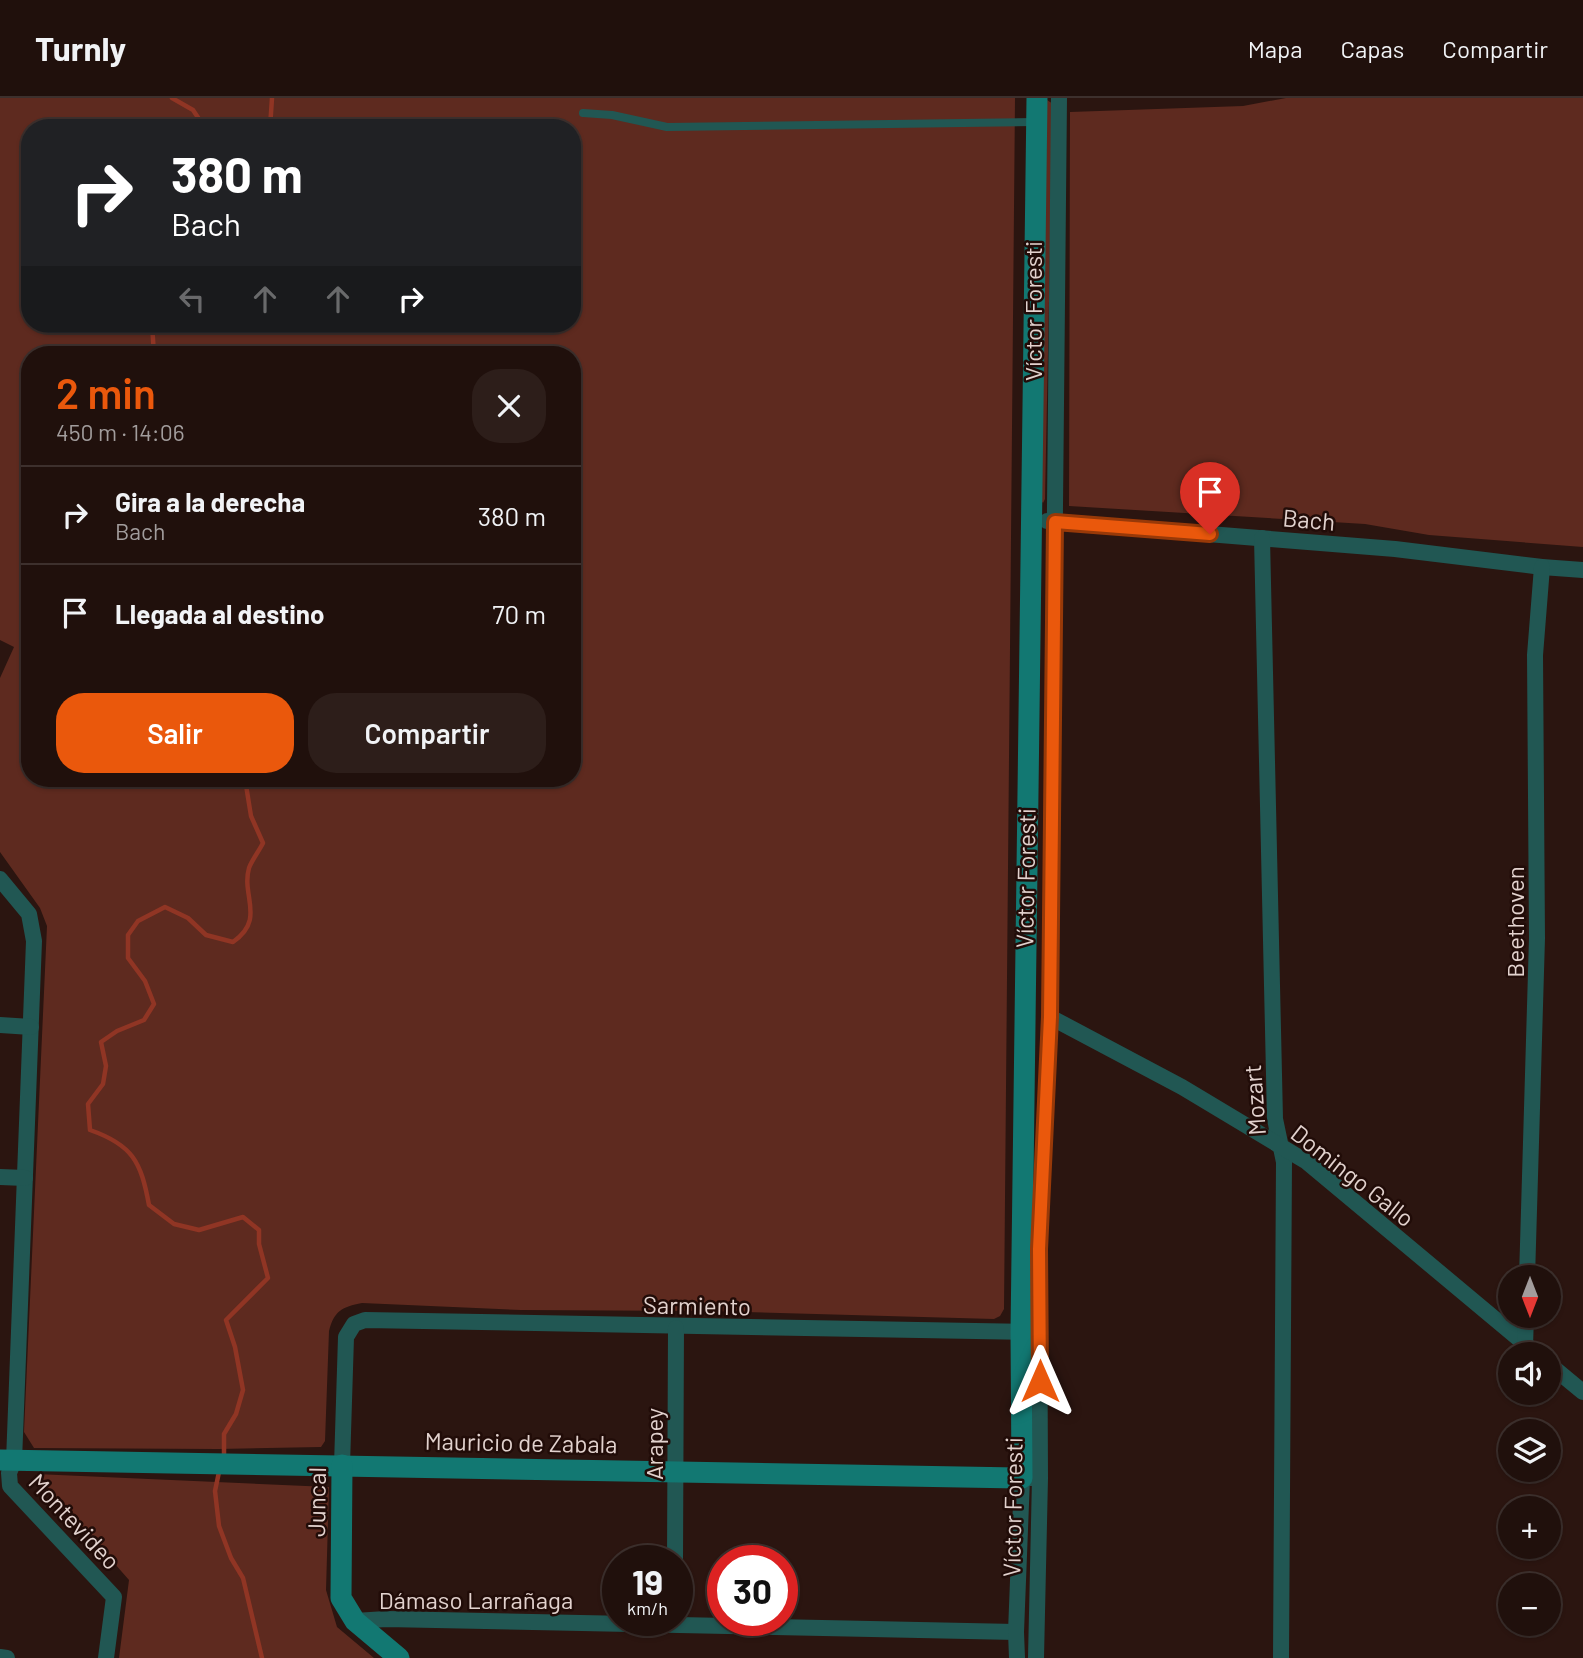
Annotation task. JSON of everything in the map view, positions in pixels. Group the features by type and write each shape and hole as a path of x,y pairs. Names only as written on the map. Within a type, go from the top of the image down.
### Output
{"street":[{"name":"Víctor Foresti","path":"1036,1658 1030,1332 1031,520 1037,98"},
{"name":"Víctor Foresti","path":"1030,1332 1039,1249 1050,1017 1059,98"},
{"name":"Bach","path":"1031,520 1395,549 1583,570"},
{"name":"Mozart","path":"1262,538 1275,1119 1284,1162 1281,1658"},
{"name":"Beethoven","path":"1527,1265 1537,939 1535,655 1542,567"},
{"name":"Montevideo","path":"0,879 29,914 34,941 25,1178 7,1461 9,1486 114,1597 106,1658"},
{"name":"Domingo Gallo","path":"1050,1017 1182,1087 1307,1162 1521,1342"},
{"path":"0,1025 31,1027"},
{"path":"0,1177 25,1178"},
{"name":"Sarmiento","path":"354,1324 365,1320 387,1320 676,1328 1030,1332"},
{"name":"Juncal","path":"354,1324 346,1337 341,1598 355,1622 399,1658"},
{"name":"Arapey","path":"675,1545 676,1328"},
{"path":"1561,1374 1583,1392"},
{"name":"Mauricio de Zabala","path":"7,1461 1031,1478"},
{"name":"Víctor Foresti","path":"1017,1658 1016,1632 1031,1478"},
{"name":"Dámaso Larrañaga","path":"355,1622 386,1619 602,1621"},
{"name":"Dámaso Larrañaga","path":"693,1623 1016,1632"},
{"path":"0,1657 7,1658"}],"lane":[{"path":"583,113 612,115 667,127 1035,122"}],"shaded area":[{"path":"0,98 1015,98 1004,1309 1000,1316 994,1319 707,1311 521,1310 362,1303 349,1306 336,1314 329,1331 325,1441 321,1447 34,1448 24,1432 47,926 40,908 0,852 0,678 14,647 0,640"},
{"path":"1286,98 1583,98 1583,547 1429,535 1365,524 1069,506 1070,112 1243,106"},
{"path":"1047,100 1053,104 1043,503 1040,499"},
{"path":"36,1474 329,1487 326,1590 337,1627 374,1658 119,1658 129,1580"}],"waterway":[{"path":"172,98 193,110 199,119"},
{"path":"271,119 272,98"},
{"path":"153,333 153,346"},
{"path":"224,1455 224,1434 236,1414 243,1390 235,1347 226,1320 268,1278 259,1244 259,1230 243,1217 199,1230 174,1224 149,1205 142,1177 133,1157 116,1142 90,1130 88,1104 103,1084 106,1066 101,1042 117,1031 144,1020 154,1004 145,981 128,958 128,935 138,921 165,907 188,918 206,935 233,942 248,925 250,907 247,878 249,868 263,843 251,816 246,787"},
{"path":"219,1472 215,1491 219,1526 231,1558 243,1578 262,1658"}],"route":[{"path":"1040,1381 1039,1249 1050,1017 1055,522 1210,534"}]}
